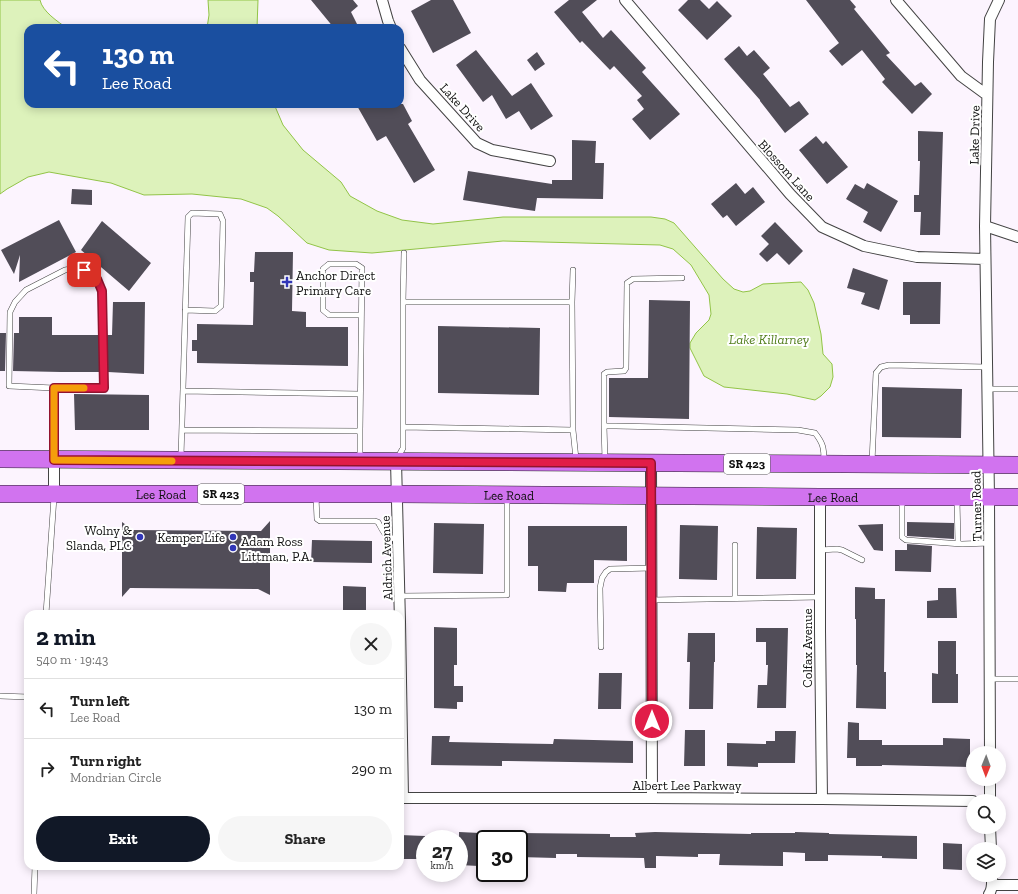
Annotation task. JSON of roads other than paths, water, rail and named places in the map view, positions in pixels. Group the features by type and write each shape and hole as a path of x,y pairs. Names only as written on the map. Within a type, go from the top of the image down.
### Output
{"main road":[{"name":"SR 423","path":"0,459 1018,465"},
{"name":"Lee Road","path":"0,494 507,494 1018,497"}],"street":[{"path":"382,0 389,24"},
{"name":"Blossom Lane","path":"625,0 790,194 822,227 864,246 917,257 985,259"},
{"name":"Lake Drive","path":"896,0 961,76 987,95 985,259"},
{"path":"987,95 990,19 999,0"},
{"name":"Lake Drive","path":"404,54 420,80 477,143 492,150 550,161"},
{"path":"985,226 1018,237"},
{"name":"Turner Road","path":"985,259 990,543 990,746"},
{"path":"54,460 54,494"},
{"name":"Aldrich Avenue","path":"396,462 400,610"},
{"path":"651,463 652,798"},
{"name":"Colfax Avenue","path":"820,497 822,799"},
{"name":"Albert Lee Parkway","path":"404,798 652,798 966,801"},
{"path":"991,885 1018,885"}],"lane":[{"path":"181,460 185,310 188,217 192,214 220,214 223,221 221,306 215,311 185,310"},
{"path":"396,462 403,448 404,253"},
{"path":"360,461 362,268 356,264 329,264 322,269 323,310 329,315 361,315"},
{"path":"76,268 84,270 97,279 102,291 104,388 54,388 9,386 10,312 15,302 26,290 65,270 76,268"},
{"path":"573,270 573,430 577,463"},
{"path":"604,463 604,374 607,372 624,371 626,368 627,283 633,279 682,278"},
{"path":"404,302 572,302"},
{"path":"872,464 876,373 881,366 987,367"},
{"path":"54,388 54,460"},
{"path":"987,389 1018,389"},
{"path":"183,391 360,394"},
{"path":"604,426 804,430 815,432 822,442 824,464"},
{"path":"403,427 573,430"},
{"path":"182,430 360,431"},
{"path":"46,610 54,494"},
{"path":"316,494 317,519 320,521 375,521 378,522 387,537 398,540"},
{"path":"400,596 507,595 507,494"},
{"path":"902,497 902,537 906,540 990,543"},
{"path":"957,497 958,543"},
{"path":"735,598 736,545"},
{"path":"820,550 842,550 862,560"},
{"path":"602,647 600,588 602,578 610,569 652,568"},
{"path":"651,600 820,597"},
{"path":"990,679 1018,679"},
{"path":"0,696 24,696"},
{"path":"34,894 35,870"}],"water":[{"name":"Lake Killarney","path":"0,0 40,0 47,12 62,24 24,24 24,108 276,108 283,125 303,150 341,182 350,196 377,211 402,220 433,224 503,217 651,217 665,219 674,223 723,279 734,289 743,292 750,291 763,284 801,282 808,290 814,303 821,334 823,354 832,364 833,377 830,387 815,400 787,394 724,387 704,376 690,348 690,343 696,333 709,320 711,314 709,295 691,265 673,249 660,245 503,241 372,253 329,250 307,243 278,216 267,208 241,199 192,194 144,195 111,183 49,172 28,177 0,194"},
{"path":"208,0 258,0 257,24 208,24 209,15"}],"place":[{"name":"Anchor Direct Primary Care","path":"287,282"},
{"name":"Wolny & Slanda, PLC","path":"140,537"},
{"name":"Kemper Life","path":"233,537"},
{"name":"Adam Ross Littman, P.A.","path":"233,548"}]}
